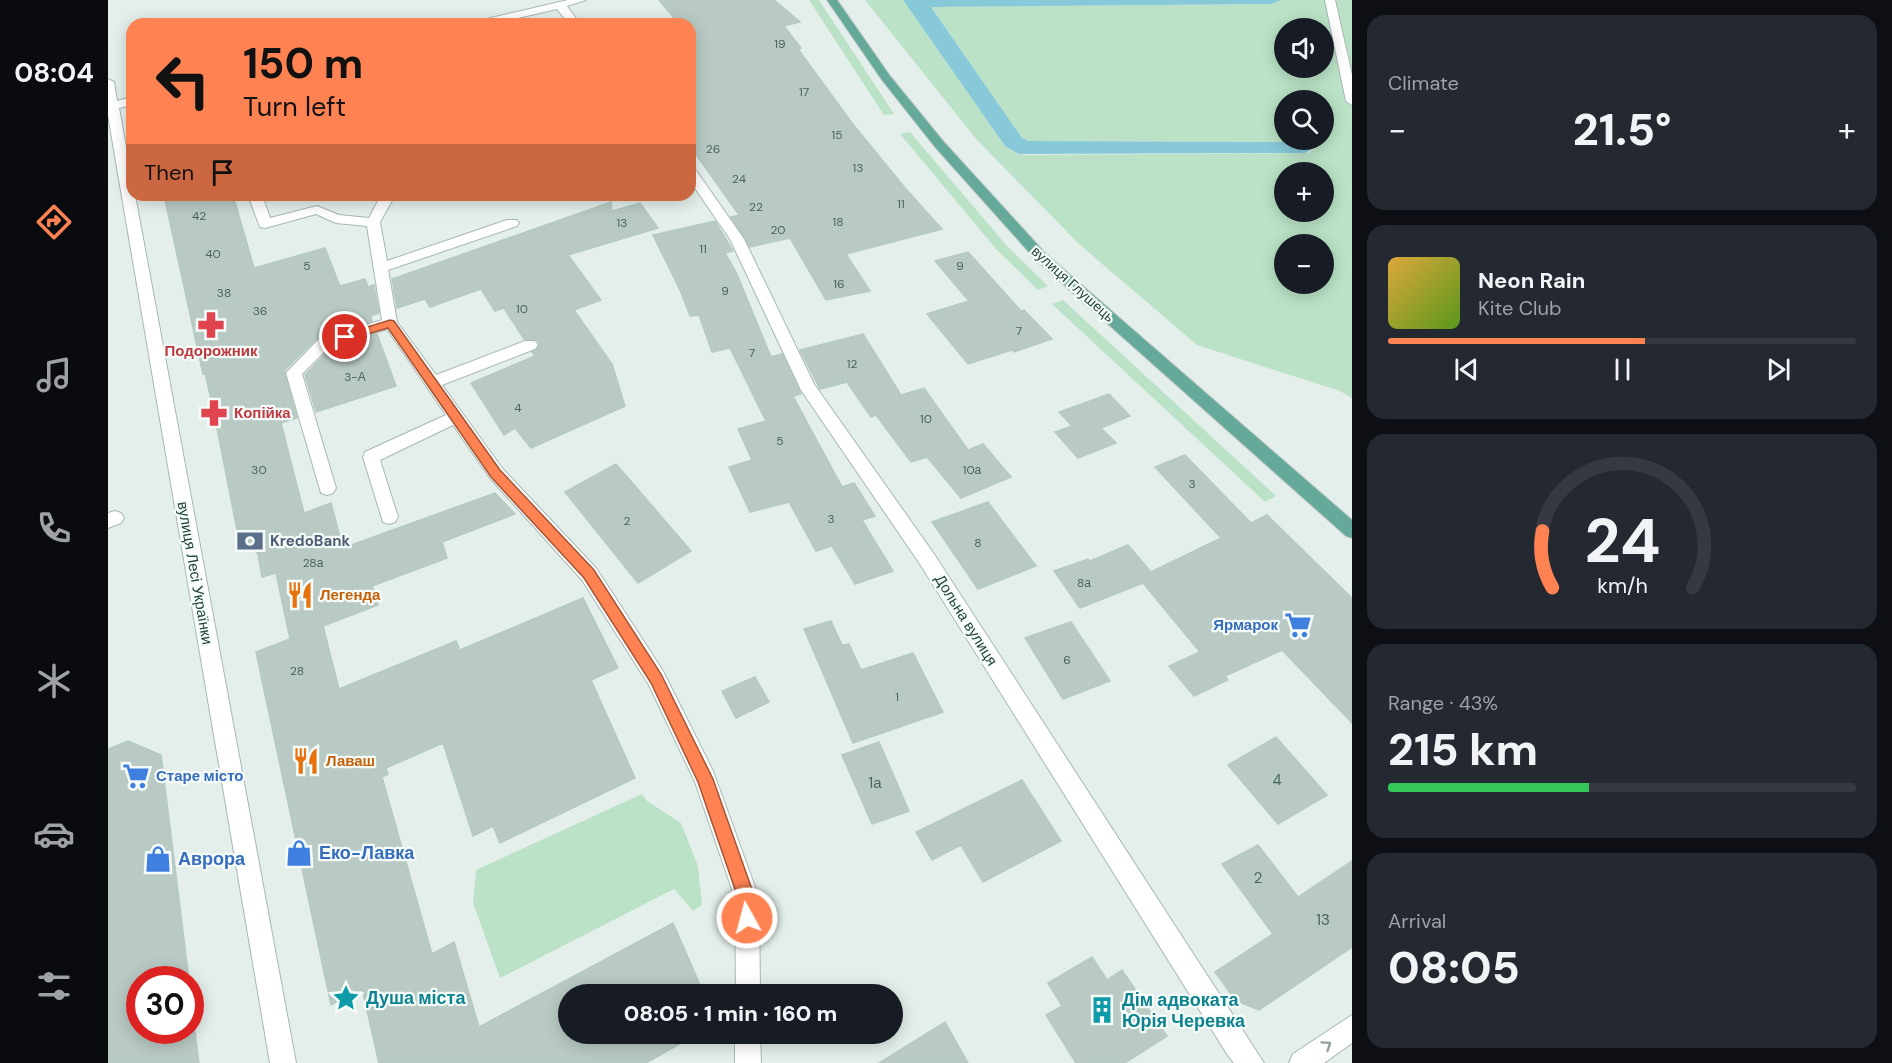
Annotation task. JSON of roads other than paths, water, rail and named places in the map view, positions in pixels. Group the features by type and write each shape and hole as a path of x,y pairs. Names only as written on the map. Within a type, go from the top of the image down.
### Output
{"main road":[{"name":"вулиця Глушець","path":"832,0 886,78 939,144 1041,257 1352,531"}],"street":[{"path":"504,18 580,0"},
{"path":"1330,0 1352,101"},
{"path":"560,5 570,18"},
{"name":"вулиця Лесі Українки","path":"108,82 110,106 126,195"},
{"path":"110,106 126,102"},
{"name":"Дольна вулиця","path":"696,181 737,239 807,386 927,559 1236,1045 1251,1063"},
{"name":"вулиця Лесі Українки","path":"127,201 283,1063"},
{"path":"257,201 264,224 317,210 336,219 373,222"},
{"path":"313,201 317,210"},
{"path":"385,201 373,222 390,323 496,473 589,574 656,678 705,779 747,898 748,984"},
{"path":"381,268 512,223"},
{"path":"327,488 294,373 323,344 390,323"},
{"path":"432,383 530,345"},
{"path":"389,517 371,457 456,417"},
{"path":"1302,1063 1352,1028"},
{"path":"748,1044 748,1063"}],"water":[{"path":"903,0 1281,0 1271,4 931,7 1022,138 1029,141 1274,142 1274,150 1310,150 1305,153 1019,154 1005,146"}],"place":[{"name":"Подорожник","path":"211,325"},
{"name":"Копійка","path":"214,413"},
{"name":"KredoBank","path":"250,541"},
{"name":"Легенда","path":"300,595"},
{"name":"Ярмарок","path":"1298,625"},
{"name":"Лаваш","path":"306,761"},
{"name":"Старе місто","path":"136,776"},
{"name":"Еко-Лавка","path":"299,853"},
{"name":"Аврора","path":"158,859"},
{"name":"Душа міста","path":"346,998"},
{"name":"Дім адвоката Юрія Черевка","path":"1102,1010"}]}
